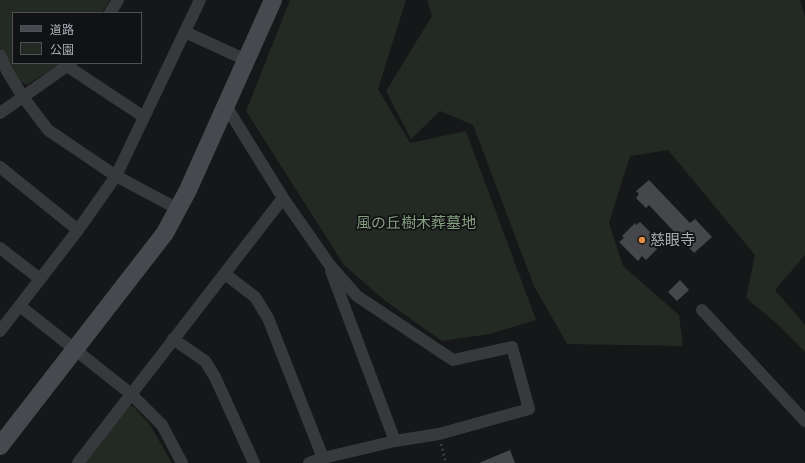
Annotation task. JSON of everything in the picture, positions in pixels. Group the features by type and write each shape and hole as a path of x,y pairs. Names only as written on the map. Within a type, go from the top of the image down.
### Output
{"street":[{"path":"111,12 118,0"},
{"path":"0,331 78,230 116,176 200,0"},
{"path":"0,446 165,233 178,209 226,106 273,0"},
{"path":"185,32 246,60"},
{"path":"0,55 6,71 23,97 48,130 116,176 178,209"},
{"path":"0,113 69,65 144,117"},
{"path":"226,106 284,198 329,264 356,296 453,360 512,347 529,409 439,434 323,458 309,463"},
{"path":"0,167 78,230"},
{"path":"78,463 284,198"},
{"path":"0,248 40,279"},
{"path":"329,264 395,442"},
{"path":"224,274 255,297 268,318 323,458"},
{"path":"20,306 131,394 162,425 182,463"},
{"path":"702,310 805,421"},
{"path":"173,339 205,361 215,377 254,463"}],"path":[{"path":"439,434 446,463"}],"green space":[{"path":"0,0 110,0 103,12 12,12 12,64 59,64 27,85 20,82 6,61 0,47"},
{"name":"風の丘樹木葬墓地","path":"290,0 406,0 378,89 410,143 466,131 536,320 489,334 442,341 384,300 344,265 246,111"},
{"path":"427,0 800,0 805,17 805,255 775,290 805,325 805,352 776,323 746,298 755,255 668,150 630,156 609,223 623,266 679,315 683,346 567,344 534,286 473,125 440,111 411,139 386,91 432,16"},
{"path":"129,405 133,406 150,425 172,463 84,463"}],"building":[{"path":"649,180 690,223 695,219 712,237 694,253 649,205 646,208 636,198 639,194 636,191"},
{"path":"640,222 658,240 653,245 657,249 646,260 642,256 638,261 619,242 624,238 622,236 635,223 636,225"},
{"path":"680,280 689,290 677,301 668,292"},
{"path":"510,450 515,463 479,463"}],"place":[{"name":"慈眼寺","path":"642,240"}]}
